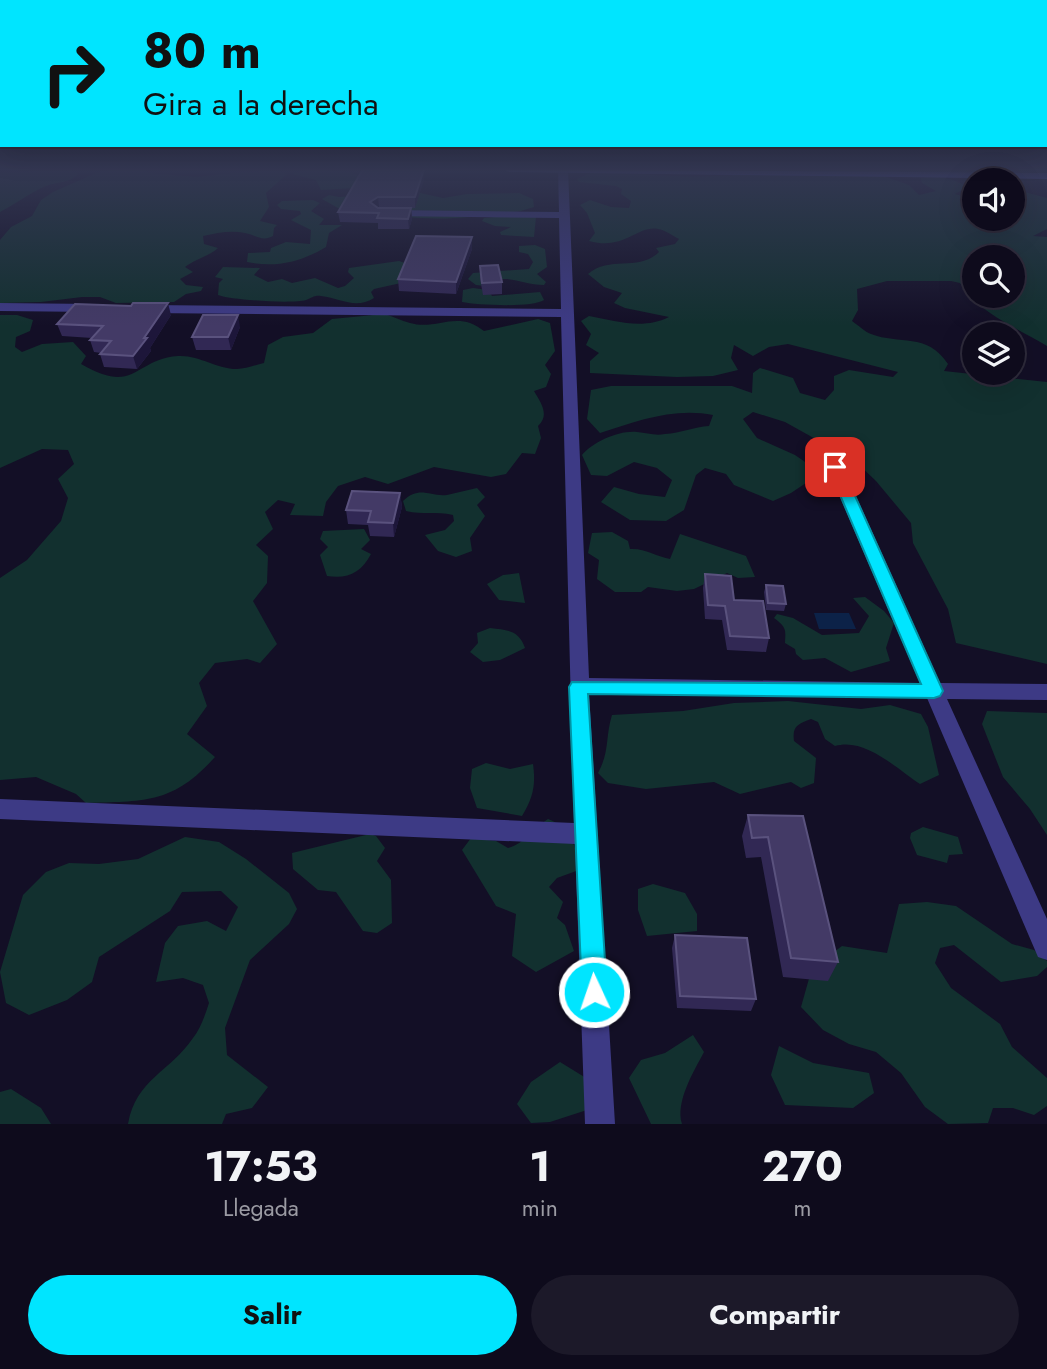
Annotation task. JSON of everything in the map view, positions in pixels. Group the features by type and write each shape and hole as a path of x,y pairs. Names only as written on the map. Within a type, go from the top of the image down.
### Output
{"street":[{"path":"564,221 579,687 600,1124"},
{"path":"0,307 110,309"},
{"path":"137,309 567,313"},
{"path":"835,467 1047,948"},
{"path":"579,687 1047,692"},
{"path":"0,809 587,834"}],"green space":[{"path":"22,221 262,221 277,225 273,236 269,238 234,232 203,236 204,244 218,248 185,267 193,272 180,279 186,285 203,287 201,291 186,294 174,302 116,303 100,297 82,297 0,303 0,240 11,227"},
{"path":"294,221 342,225 329,233 326,247 307,257 268,264 247,262 248,253 270,252 271,248 286,242 310,244 311,230"},
{"path":"483,221 536,221 534,237 501,235 500,232 511,227 495,226"},
{"path":"590,221 962,221 962,231 1025,231 1025,221 1047,221 1047,229 1033,236 1047,237 1047,346 1025,333 1025,322 1006,322 984,308 1025,308 1025,245 962,245 962,286 951,281 887,281 857,289 858,310 852,321 871,334 931,347 948,364 944,371 962,373 962,385 1025,385 1025,380 1047,382 1047,664 956,643 948,609 913,543 911,523 876,481 855,461 785,422 753,412 743,419 757,438 795,455 821,473 791,493 773,501 734,485 726,474 705,468 696,475 684,510 666,521 630,520 601,502 614,487 665,497 672,480 657,468 634,462 607,476 591,475 582,455 587,450 622,433 661,435 709,426 713,415 670,414 600,433 587,419 591,390 611,386 732,386 752,393 753,373 760,368 793,378 800,393 825,400 834,390 834,376 849,370 893,377 898,372 788,344 769,347 753,356 734,345 731,358 738,370 713,376 590,373 590,361 599,353 586,345 591,334 581,321 589,316 639,324 669,317 625,308 614,303 622,293 604,287 588,274 606,265 651,258 659,252 656,248 675,244 679,239 658,229 650,229 612,243 589,241 595,233"},
{"path":"535,245 545,249 547,267 537,274 546,282 544,285 506,279 485,286 476,285 468,279 473,273 529,269 533,262 528,254 519,252 519,246"},
{"path":"399,261 408,264 401,283 374,289 371,292 374,298 361,303 319,296 288,302 225,297 218,295 219,283 223,279 215,277 223,267 260,268 254,275 268,282 282,279 292,283 315,278 338,288 354,278 348,272 349,268"},
{"path":"463,290 488,290 492,296 540,292 544,300 517,305 462,302"},
{"path":"384,314 420,325 465,322 484,331 538,319 550,323 555,351 545,365 551,374 546,387 534,391 544,413 538,426 541,438 535,454 522,453 506,474 491,477 434,467 388,484 365,477 338,486 326,502 323,516 290,515 295,504 278,500 265,512 273,529 256,545 268,556 267,583 253,601 277,644 260,663 247,659 215,663 199,683 207,706 187,734 215,757 185,784 171,792 142,800 86,803 76,794 36,777 0,780 0,578 27,560 61,521 68,498 58,479 74,464 68,450 42,449 0,468 0,315 17,315 33,320 30,331 16,337 15,347 22,352 42,344 73,342 86,356 81,364 113,377 134,373 152,363 178,356 222,367 247,368 264,363 268,345 283,337 313,333 332,319"},
{"path":"477,488 485,497 477,505 485,516 470,538 472,551 456,557 438,551 425,535 445,530 454,521 453,515 406,511 403,501 420,493 447,495"},
{"path":"364,529 370,540 361,549 371,554 367,561 348,575 327,576 320,555 328,547 320,539 323,531"},
{"path":"612,532 628,541 630,549 670,559 680,534 746,556 755,577 738,578 727,573 694,589 677,591 648,587 641,592 615,592 597,579 599,560 588,553 592,533"},
{"path":"519,573 525,603 499,600 487,584 503,575"},
{"path":"865,597 884,611 894,623 886,648 890,661 851,672 825,658 803,660 796,654 795,649 785,643 784,629 774,618 777,614 793,618 822,635 859,633 869,616 853,598"},
{"path":"490,628 516,634 525,648 500,660 483,662 470,652 478,643 477,633"},
{"path":"788,701 861,709 890,705 921,714 928,727 939,775 920,784 869,750 846,744 835,746 825,739 818,722 811,719 799,724 794,732 794,741 816,758 814,783 801,788 791,782 740,794 714,782 646,789 608,783 598,773 604,758 612,715 683,711 734,703"},
{"path":"987,711 1047,713 1047,835 1030,809 1003,777 982,724"},
{"path":"486,763 510,769 533,764 533,791 522,816 477,808 470,788 472,769"},
{"path":"548,819 567,833 577,854 579,870 557,878 549,887 563,902 557,918 565,925 574,951 536,972 512,956 516,914 496,906 462,850 471,838 496,841 508,848 520,843"},
{"path":"923,827 958,837 963,854 949,855 947,863 917,855 910,838 911,833"},
{"path":"370,834 376,836 385,848 377,861 391,880 392,923 377,933 363,931 336,892 318,890 293,869 292,853"},
{"path":"185,837 219,842 246,859 289,893 297,909 289,924 250,960 225,1028 227,1055 268,1087 252,1108 226,1114 222,1124 128,1124 138,1096 184,1050 201,1026 209,1003 203,985 183,978 156,982 165,943 178,926 207,921 226,931 238,907 221,891 182,892 170,911 99,957 92,982 67,1000 29,1015 6,1003 0,972 23,895 46,872 69,863 99,864 138,859"},
{"path":"653,884 685,893 697,914 697,931 647,936 638,910 638,889"},
{"path":"927,902 956,906 1012,944 1034,950 1047,961 1047,967 1037,976 1001,982 954,945 940,948 935,963 951,988 1000,1024 1012,1047 1047,1078 1047,1106 1034,1115 1013,1108 993,1108 988,1123 948,1124 925,1107 901,1073 876,1052 849,1044 823,1030 801,1007 812,968 842,946 887,953 899,904"},
{"path":"693,1035 704,1052 683,1097 682,1124 651,1124 629,1078 641,1060 665,1053"},
{"path":"779,1046 813,1063 869,1073 874,1093 853,1108 785,1105 771,1075"},
{"path":"560,1062 586,1078 587,1110 550,1122 531,1123 517,1104 531,1082"},
{"path":"11,1089 41,1108 51,1124 0,1124 0,1092"}],"water":[{"path":"814,613 849,613 856,629 819,629"}],"building":[{"path":"416,236 472,237 456,282 398,279"},
{"path":"498,265 502,282 482,283 480,266"},
{"path":"133,303 168,303 133,356 100,354 111,341 90,340 103,326 57,324 75,304 131,306"},
{"path":"203,315 238,315 228,337 192,337"},
{"path":"352,491 400,493 393,523 368,522 371,511 346,510"},
{"path":"705,574 731,576 734,600 763,601 769,638 730,636 725,606 708,605"},
{"path":"766,585 783,586 786,604 768,603"},
{"path":"748,815 803,816 838,962 791,958 768,837 752,838"},
{"path":"675,935 747,938 756,999 680,996"}],"route":[{"path":"594,992 579,687 934,691 835,467"}]}
